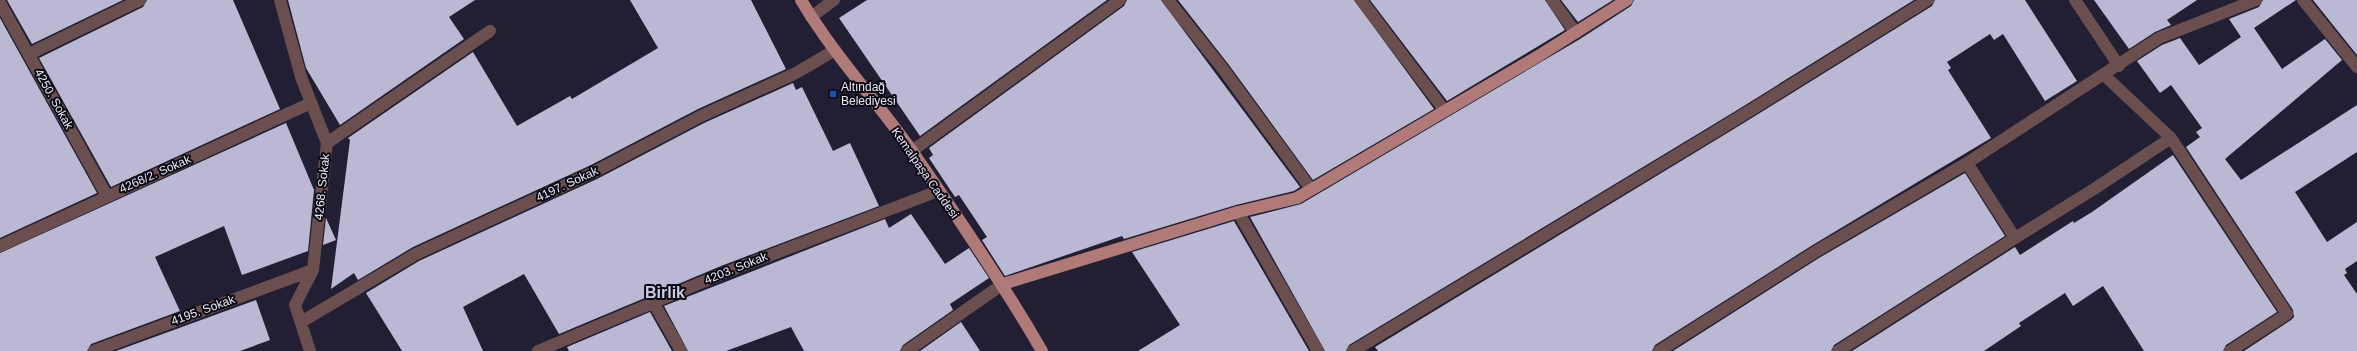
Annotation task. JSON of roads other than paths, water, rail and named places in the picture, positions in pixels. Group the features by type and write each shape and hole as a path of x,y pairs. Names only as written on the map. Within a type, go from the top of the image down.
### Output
{"main road":[{"name":"Kemalpaşa Caddesi","path":"801,0 834,50 912,151 1003,284 1042,351"},
{"path":"1003,284 1238,212 1297,198 1576,33 1627,0"}],"street":[{"path":"29,54 140,0"},
{"name":"4268. Sokak","path":"280,0 301,77 327,143 313,270 295,305 310,351"},
{"path":"811,17 834,0"},
{"path":"912,151 1120,0"},
{"path":"1168,0 1223,69 1311,189"},
{"path":"1360,0 1444,111"},
{"path":"1552,0 1576,33"},
{"path":"1353,351 1738,118 1928,0"},
{"path":"2075,0 2119,66"},
{"path":"1659,351 1815,252 1967,163 2119,66 2159,38 2256,0"},
{"path":"2303,0 2357,68"},
{"name":"4250. Sokak","path":"0,3 107,196"},
{"path":"327,143 490,31"},
{"name":"4197. Sokak","path":"301,322 416,254 594,172 701,116 796,73 834,50"},
{"path":"2104,75 2171,138 2287,314 2230,351"},
{"name":"4268/2. Sokak","path":"0,246 312,103"},
{"path":"1838,351 2094,189 2171,138"},
{"path":"1967,163 2015,238"},
{"name":"4203. Sokak","path":"538,351 724,272 938,191"},
{"path":"1238,212 1318,351"},
{"name":"4195. Sokak","path":"94,351 313,270"},
{"path":"907,351 1003,284"},
{"path":"653,302 681,351"}],"place":[{"name":"Altındağ Belediyesi","path":"833,94"}],"district":[{"name":"Birlik","path":"665,292"}]}
